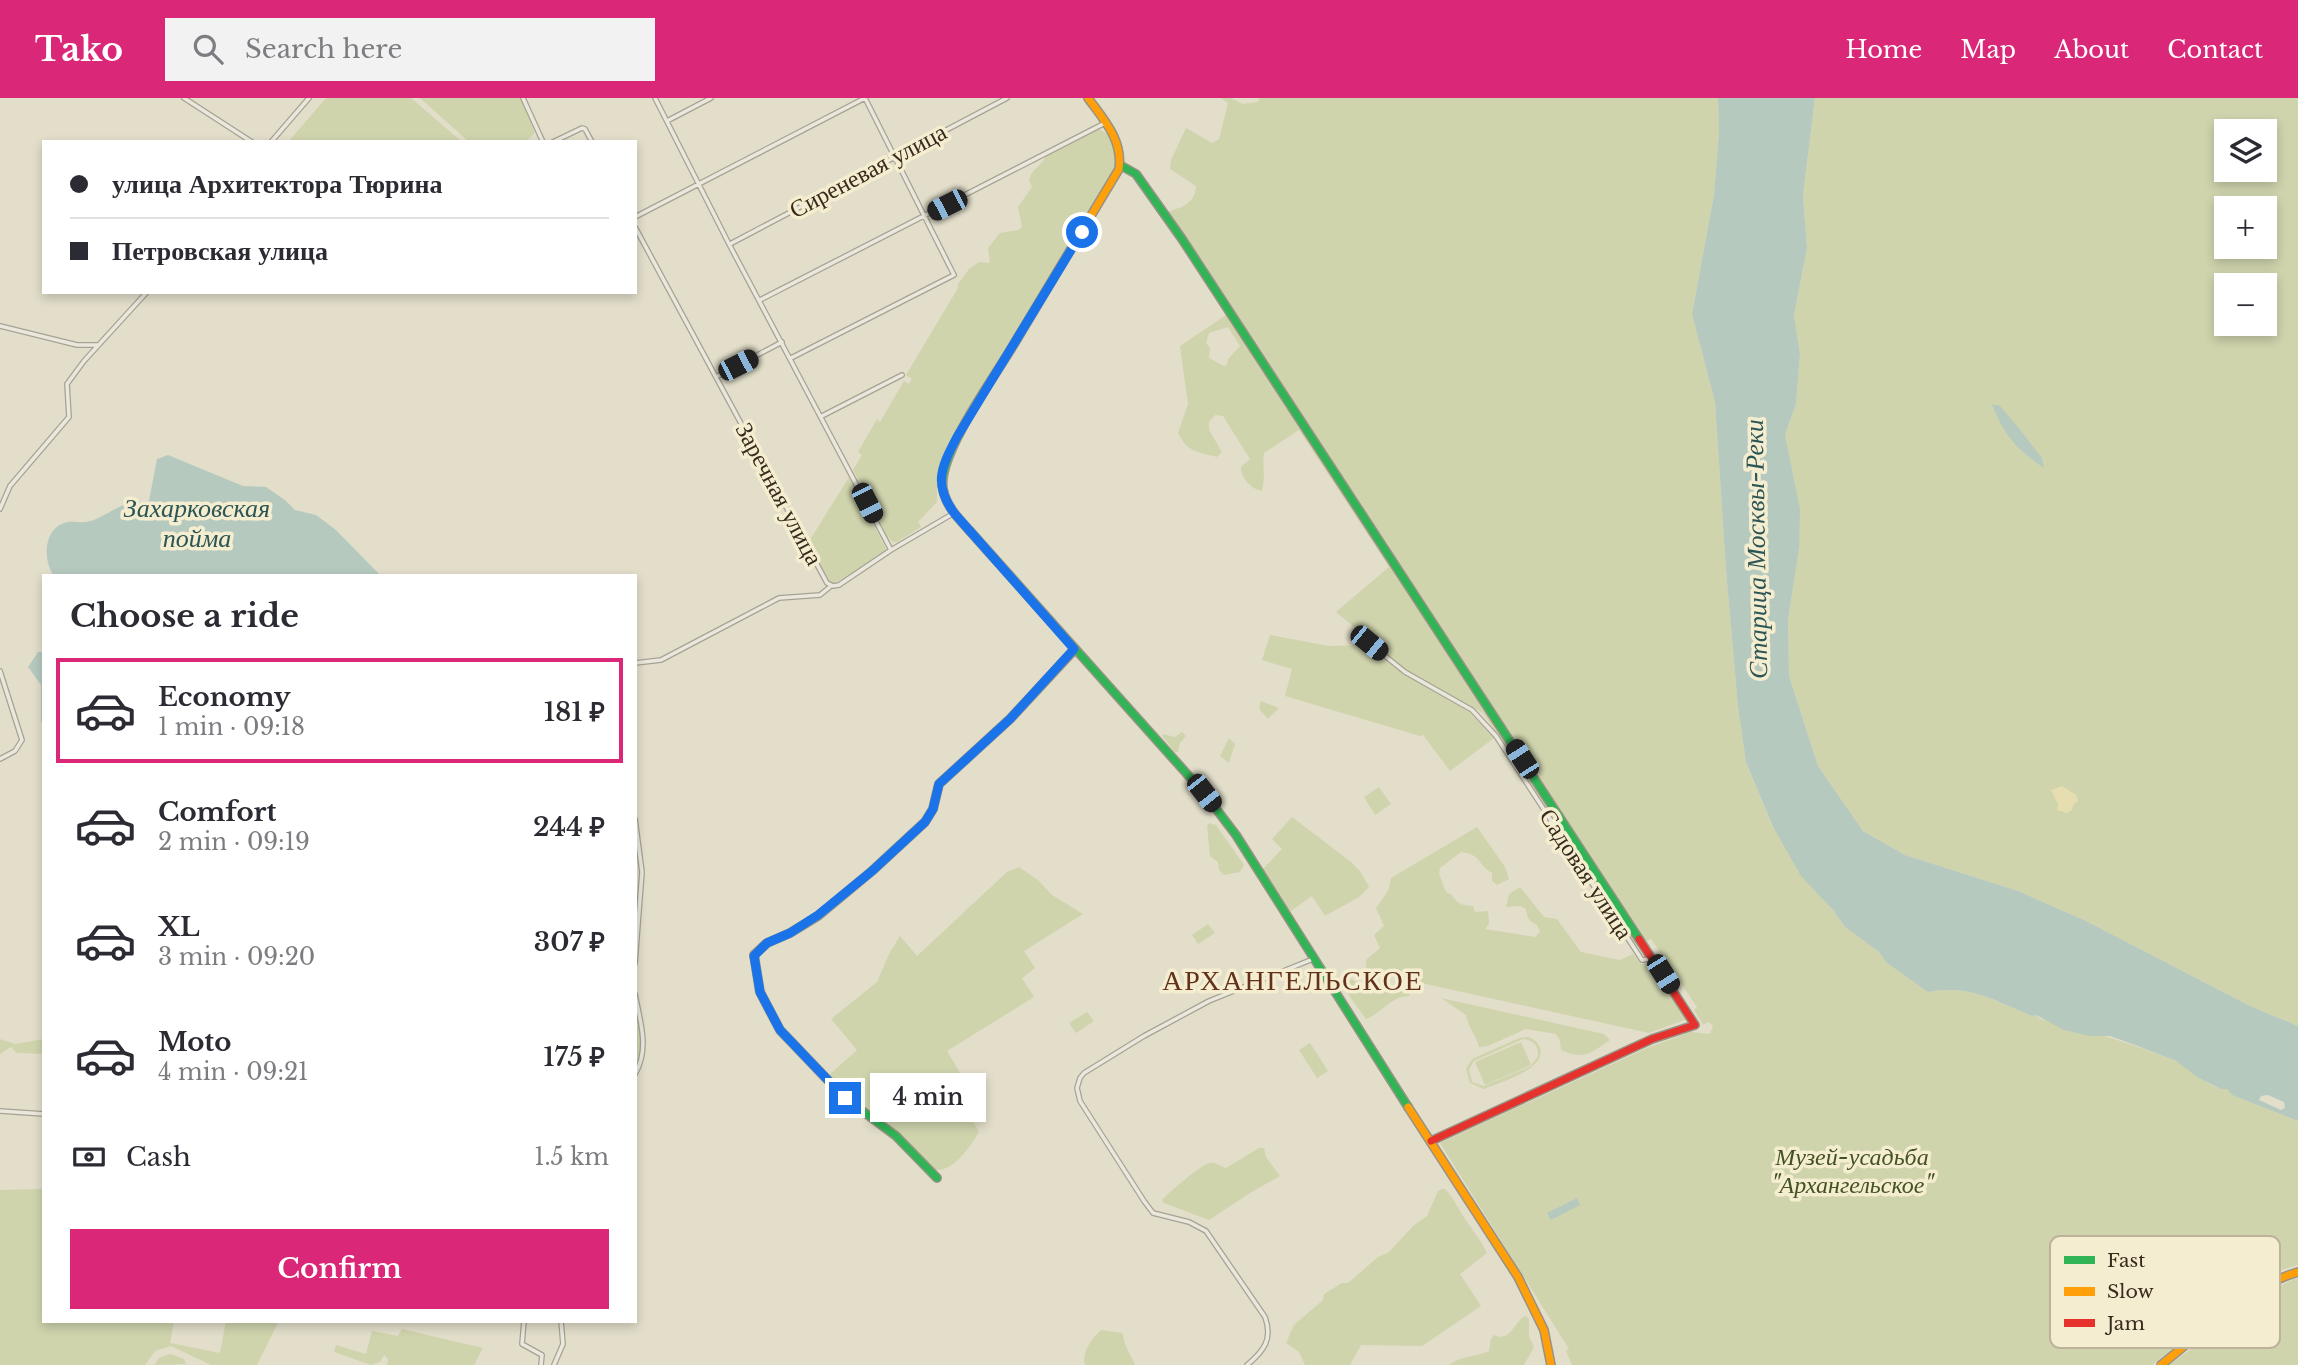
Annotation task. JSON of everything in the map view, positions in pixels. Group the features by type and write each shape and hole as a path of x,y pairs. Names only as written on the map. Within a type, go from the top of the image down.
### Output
{"street":[{"path":"184,98 248,140"},
{"path":"273,140 309,98"},
{"path":"523,98 542,140"},
{"path":"656,98 729,244 891,550"},
{"path":"666,121 712,98"},
{"path":"637,216 865,98 954,275 791,358"},
{"name":"Сиреневая улица","path":"729,244 1007,98"},
{"path":"1088,98 1120,149 1120,165 951,449 942,471 943,495 970,532 1219,813 1518,1277 1545,1332 1551,1365"},
{"path":"760,300 1105,123"},
{"path":"557,140 582,128 591,140"},
{"path":"1120,165 1136,174 1182,239 1695,1025 1652,1040 1432,1141"},
{"name":"Заречная улица","path":"637,230 827,583 839,585 954,513"},
{"path":"0,509 10,486 69,417 67,384 84,361 145,294"},
{"path":"0,326 77,345 100,345"},
{"path":"716,377 782,342"},
{"path":"822,416 902,375"},
{"path":"637,663 661,660 779,598 820,594 831,585"},
{"name":"Садовая улица","path":"1369,643 1405,672 1472,710 1496,736 1642,960 1653,959"},
{"path":"937,1178 896,1136 845,1098 780,1030 760,992 754,956 767,943 812,920 872,871 925,822 933,809 939,784 1010,719 1074,649"},
{"path":"0,671 22,740 15,751 0,759"},
{"path":"637,834 642,872 637,937"},
{"path":"1247,1365 1265,1348 1268,1340 1265,1317 1206,1231 1189,1222 1153,1213 1083,1106 1077,1088 1084,1073 1175,1019 1209,1001 1313,959"},
{"path":"637,1007 643,1046 642,1061 637,1070"},
{"path":"0,1111 42,1114"},
{"path":"2280,1277 2298,1272"},
{"path":"524,1323 522,1344 542,1355 541,1365"},
{"path":"554,1365 563,1343 561,1323"},
{"path":"2161,1365 2183,1348"}],"green space":[{"path":"326,98 411,98 460,140 290,140"},
{"path":"420,98 521,98 535,133 527,140 467,140"},
{"name":"Музей-усадьба \"Архангельское\"","path":"1221,98 1231,98 1243,104 1258,102 1259,98 1718,98 1719,131 1714,195 1692,314 1715,402 1726,570 1738,707 1746,762 1772,826 1845,927 1928,992 1957,990 1982,995 2032,1016 2036,1015 2040,1019 2142,1048 2182,1064 2206,1082 2227,1089 2232,1095 2298,1121 2298,1265 2280,1270 2280,1236 2050,1236 2050,1348 2174,1348 2152,1365 1572,1365 1566,1351 1569,1349 1440,1143 1647,1048 1691,1032 1710,1034 1713,1026 1709,1022 1703,1025 1694,1010 1697,1007 1651,939 1636,946 1483,713 1406,670 1336,612 1389,567 1299,430 1264,453 1262,491 1245,479 1241,467 1250,459 1223,416 1215,415 1209,422 1209,430 1222,452 1217,457 1189,448 1181,439 1178,433 1188,404 1180,346 1226,315 1161,214 1189,203 1195,193 1196,186 1170,169 1171,160 1186,128 1212,143 1219,139 1228,103","holes":["1228,327 1240,346 1228,359 1227,365 1224,366 1209,358 1210,348 1206,343 1209,333"]},
{"path":"1815,98 2298,98 2298,1026 2250,1006 2086,921 2018,891 1905,855 1863,831 1818,766 1789,676 1788,620 1799,549 1785,435 1796,404 1800,354 1794,315 1807,248 1803,195"},
{"path":"1099,129 1111,138 1117,150 1111,177 944,454 937,485 937,502 918,522 921,527 893,542 887,536 853,470 862,455 858,452 877,419 880,422 904,381 909,384 912,379 906,375 958,284 969,269 979,262 990,263 988,248 1000,233 1022,227 1018,207 1032,187 1029,180 1032,173 1046,156"},
{"path":"849,477 886,549 884,553 834,584 830,582 808,543"},
{"path":"1270,635 1329,646 1368,645 1405,674 1469,712 1494,738 1450,771 1423,735 1285,696 1292,669 1262,660"},
{"path":"1261,701 1279,708 1268,719 1259,709"},
{"path":"1182,732 1186,736 1180,743 1178,752 1175,752 1162,736 1175,737"},
{"path":"1229,738 1235,744 1229,763 1220,756"},
{"path":"1379,787 1391,804 1375,815 1364,797"},
{"path":"1292,817 1351,862 1369,887 1359,897 1325,916 1312,896 1291,911 1286,909 1262,870 1282,849 1272,839"},
{"path":"1209,823 1216,825 1244,865 1240,872 1224,875 1219,870 1218,862 1210,856"},
{"path":"1477,827 1505,867 1509,879 1497,885 1492,881 1492,873 1473,855 1461,852 1440,868 1439,874 1446,892 1458,903 1473,906 1475,912 1488,911 1489,924 1485,929 1535,937 1540,932 1537,925 1529,919 1526,909 1520,906 1506,907 1509,894 1520,887 1544,917 1557,919 1581,952 1620,960 1633,954 1641,964 1651,963 1687,1019 1649,1033 1371,972 1366,967 1366,960 1380,948 1374,935 1384,926 1376,908 1388,891 1391,878"},
{"path":"1019,867 1038,880 1052,895 1083,914 1024,951 1035,968 1022,978 1034,997 947,1051 976,1099 968,1113 979,1132 953,1164 938,1170 931,1169 850,1101 828,1076 857,1050 831,1019 877,982 900,936 917,956 1007,872"},
{"path":"1208,924 1215,933 1198,944 1192,935"},
{"path":"1344,977 1410,994 1391,1002 1366,1019 1341,980"},
{"path":"1441,998 1604,1034 1610,1040 1592,1052 1575,1055 1561,1050 1556,1034 1526,1029 1488,1046 1479,1047 1466,1015"},
{"path":"1087,1012 1094,1021 1076,1033 1069,1023"},
{"path":"637,1018 640,1045 637,1062"},
{"path":"1528,1037 1538,1044 1540,1056 1536,1063 1520,1074 1484,1089 1470,1083 1466,1069 1472,1059 1519,1038","holes":["1523,1039 1535,1044 1538,1052 1531,1066 1484,1086 1472,1082 1469,1070 1474,1061"]},
{"path":"0,1039 15,1044 42,1039 42,1054 17,1053 11,1047 0,1054"},
{"path":"1521,1042 1531,1065 1485,1085 1475,1062"},
{"path":"1310,1043 1328,1071 1317,1078 1299,1050"},
{"path":"1259,1148 1264,1148 1266,1157 1280,1176 1209,1220 1162,1200 1205,1165 1213,1163 1226,1168"},
{"path":"41,1189 42,1323 174,1323 170,1343 220,1353 226,1323 278,1323 257,1365 211,1365 171,1346 155,1351 145,1365 0,1365 0,1190"},
{"path":"1442,1189 1451,1196 1487,1253 1460,1274 1481,1306 1422,1346 1361,1345 1350,1365 1305,1365 1299,1352 1286,1343 1294,1325 1323,1300 1324,1294 1342,1283 1348,1283 1378,1257 1389,1252 1413,1226 1427,1216 1438,1191"},
{"path":"2298,1279 2298,1365 2169,1365 2192,1348 2280,1348 2280,1286"},
{"path":"1525,1316 1529,1319 1529,1336 1534,1347 1524,1365 1449,1365 1489,1351 1494,1335 1499,1337 1508,1334"},
{"path":"402,1329 483,1348 474,1365 387,1365 388,1359 384,1355 380,1362 371,1365 334,1352 336,1345 366,1354 372,1331 398,1336"},
{"path":"1101,1330 1123,1333 1135,1365 1085,1365 1086,1351"},
{"path":"170,1354 184,1359 186,1364 154,1365 159,1358"}],"sand":[{"path":"2062,786 2076,795 2078,801 2067,813 2057,810 2058,804 2051,790"}],"water":[{"name":"Старица Москвы-Реки","path":"1718,98 1815,98 1803,195 1807,248 1794,315 1800,354 1796,404 1785,435 1800,509 1799,549 1788,620 1789,676 1818,766 1863,831 1905,855 2018,891 2086,921 2250,1006 2298,1026 2298,1121 2232,1095 2227,1089 2221,1089 2199,1078 2176,1061 2110,1036 2090,1036 2064,1030 2036,1015 2032,1016 1970,992 1928,992 1887,963 1879,952 1845,927 1801,876 1772,825 1746,762 1738,707 1726,570 1715,402 1692,314 1714,195 1719,131","holes":["2268,1095 2284,1102 2285,1108 2281,1110 2259,1100 2261,1096"]},
{"path":"1992,404 2000,406 2021,431 2042,458 2044,468 2012,440"},
{"name":"Захарковская пойма","path":"168,455 243,486 266,487 295,510 316,515 336,530 379,574 53,574 47,554 52,532 67,522 91,521 127,504 149,501 157,459"},
{"path":"38,652 42,652 42,722 41,685 28,667"},
{"path":"1577,1198 1580,1205 1551,1220 1547,1213"}],"traffic: fast":[{"path":"1120,165 1136,174 1182,239 1639,939"},
{"path":"1011,349 957,438 943,475 943,489 947,501 961,521 1204,793 1236,835 1408,1107"},
{"path":"937,1178 896,1136 845,1098 780,1030 760,992 754,955 767,943 818,916 872,871 925,822 933,809 938,788"}],"traffic: slow":[{"path":"1011,349 1119,169 1115,140 1106,122 1088,98"},
{"path":"938,788 939,784 1010,719 1075,649"},
{"path":"1408,1107 1518,1277 1544,1330 1551,1365"},
{"path":"2280,1279 2298,1272"},
{"path":"2161,1365 2181,1348"}],"traffic: jam":[{"path":"1431,1141 1652,1039 1695,1025 1639,939"}],"district":[{"name":"АРХАНГЕЛЬСКОЕ","path":"1293,980"}],"route":[{"path":"845,1098 780,1030 760,992 754,956 767,943 790,933 818,915 872,871 925,822 933,809 939,784 1010,719 1074,649 954,513 943,495 941,480 944,464 957,437 1082,232"}]}
